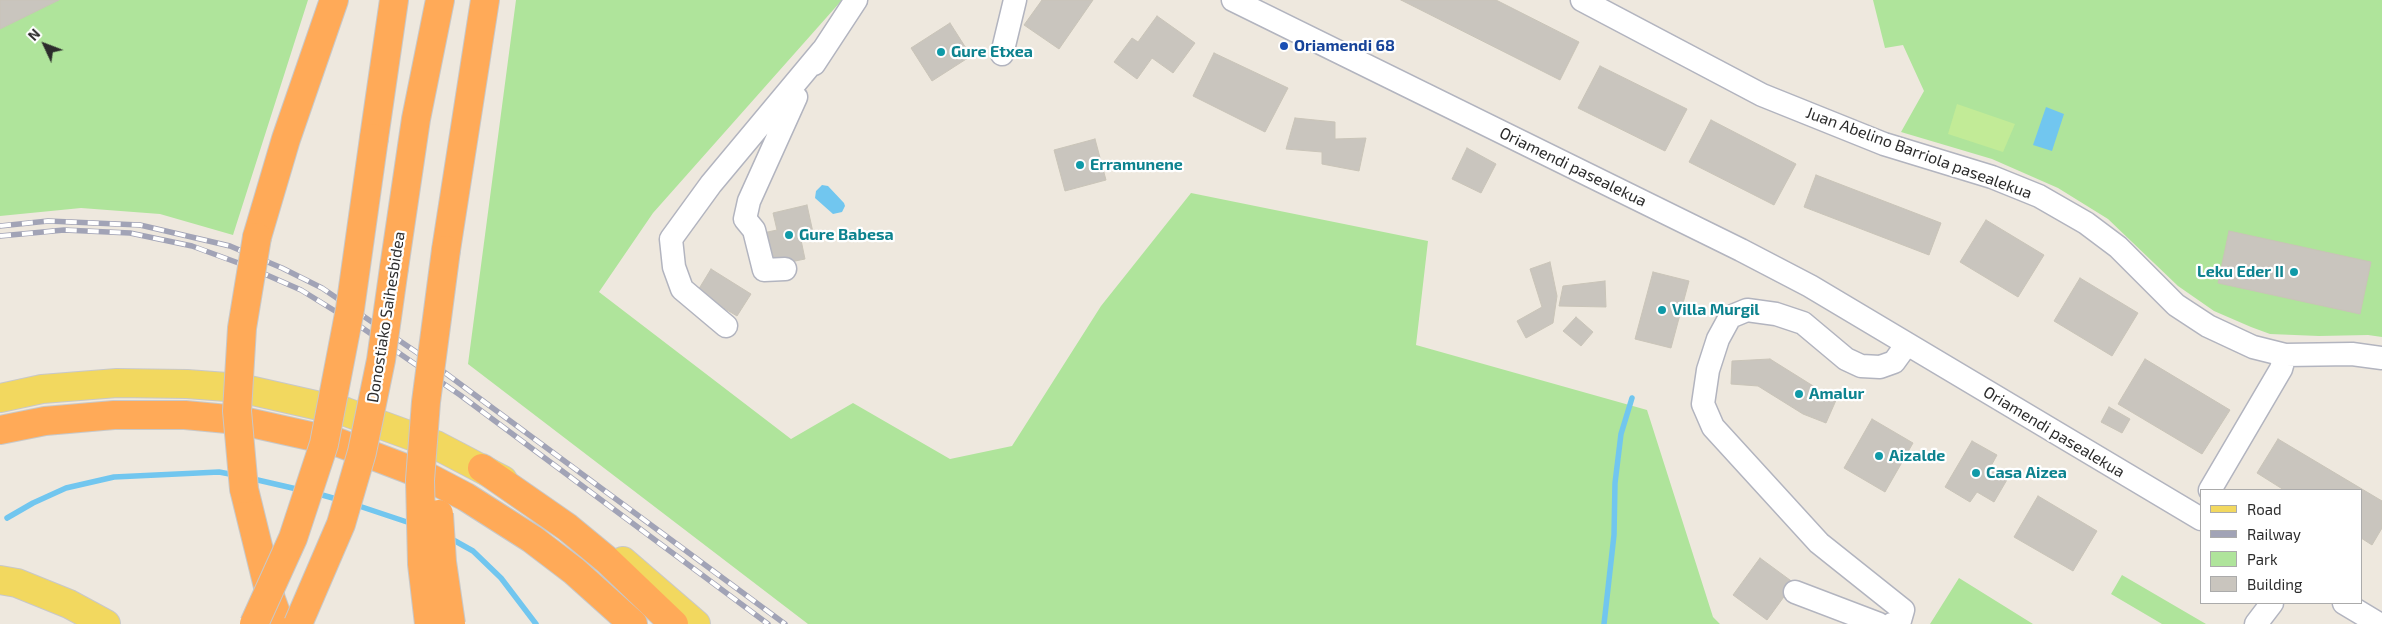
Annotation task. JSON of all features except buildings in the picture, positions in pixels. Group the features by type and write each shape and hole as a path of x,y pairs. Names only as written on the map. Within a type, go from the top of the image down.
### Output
{"highway":[{"path":"280,624 271,599 244,489 237,411 242,328 257,238 286,139 334,0"},
{"path":"254,624 293,538 324,444 350,309 394,0"},
{"name":"Donostiako Saihesbidea","path":"298,624 341,524 362,452 381,360 416,119 440,0"},
{"path":"429,624 422,564 420,480 426,402 446,250 485,0"},
{"path":"446,250 437,480 442,562 451,624"},
{"path":"0,430 45,421 114,415 185,415 238,420 337,442 426,476 466,497 532,539 574,570 632,624"},
{"path":"482,468 567,527 607,560 674,624"}],"main road":[{"path":"0,398 42,389 117,383 187,384 240,388 346,412 436,445 482,468 534,498 612,552 652,584 696,624"},
{"path":"0,580 17,584 69,604 106,624"}],"street":[{"path":"784,269 764,270 754,230 745,219 749,201 790,108 822,51 856,0"},
{"path":"1002,54 1015,0"},
{"name":"Oriamendi pasealekua","path":"1233,0 1741,250 1810,286 2198,512"},
{"name":"Juan Abelino Barriola pasealekua","path":"1582,0 1680,54 1762,95 1884,144 1992,177 2039,196 2086,223 2102,235 2146,274 2176,305 2208,326 2252,347 2285,355 2352,354 2382,358"},
{"path":"726,326 682,290 674,267 671,239 711,184 822,51"},
{"path":"1892,624 1899,624 1903,610 1819,543 1713,427 1703,404 1708,370 1718,339 1730,317 1747,310 1776,314 1803,323 1846,358 1861,366 1880,367 1894,362 1907,344"},
{"path":"2211,489 2282,369 2285,355"},
{"path":"1795,592 1879,624"},
{"path":"2256,624 2271,604"},
{"path":"2346,604 2379,624"}],"green space":[{"path":"0,0 308,0 233,235 160,214 81,208 0,216"},
{"path":"516,0 842,0 653,213 599,292 791,439 853,403 950,459 1012,446 1101,306 1191,193 1428,241 1416,345 1647,410 1713,617 1720,624 808,624 468,364"},
{"path":"1873,0 2382,0 2382,337 2368,335 2270,334 2251,327 2214,311 2178,286 2108,219 2058,188 1992,159 1901,132 1924,91 1903,45 1885,48"},
{"path":"1957,104 2015,124 2003,152 1948,134"},
{"path":"2122,575 2206,624 2162,624 2111,594"},
{"path":"1959,578 2033,624 1930,624"}],"water":[{"path":"2046,107 2064,114 2052,151 2033,145"},
{"path":"822,185 828,186 844,203 845,206 842,212 833,214 815,198 816,191"}],"waterway":[{"path":"1604,624 1614,535 1615,483 1621,434 1632,398"},
{"path":"7,518 33,503 66,488 114,477 219,472 235,475"},
{"path":"249,478 301,490"},
{"path":"315,493 340,500"},
{"path":"353,504 413,524"},
{"path":"448,537 473,551 501,578 536,624"}],"railway":[{"path":"0,226 48,221 140,225 230,246 282,268 322,288 425,358 785,624"},
{"path":"0,236 64,230 130,233 192,246 244,265 301,290 361,327 460,395 768,624"}],"place":[{"name":"Oriamendi 68","path":"1284,46"},
{"name":"Gure Etxea","path":"941,52"},
{"name":"Erramunene","path":"1080,165"},
{"name":"Gure Babesa","path":"789,235"},
{"name":"Leku Eder II","path":"2294,272"},
{"name":"Villa Murgil","path":"1662,310"},
{"name":"Amalur","path":"1799,394"},
{"name":"Aizalde","path":"1879,456"},
{"name":"Casa Aizea","path":"1976,473"}]}
